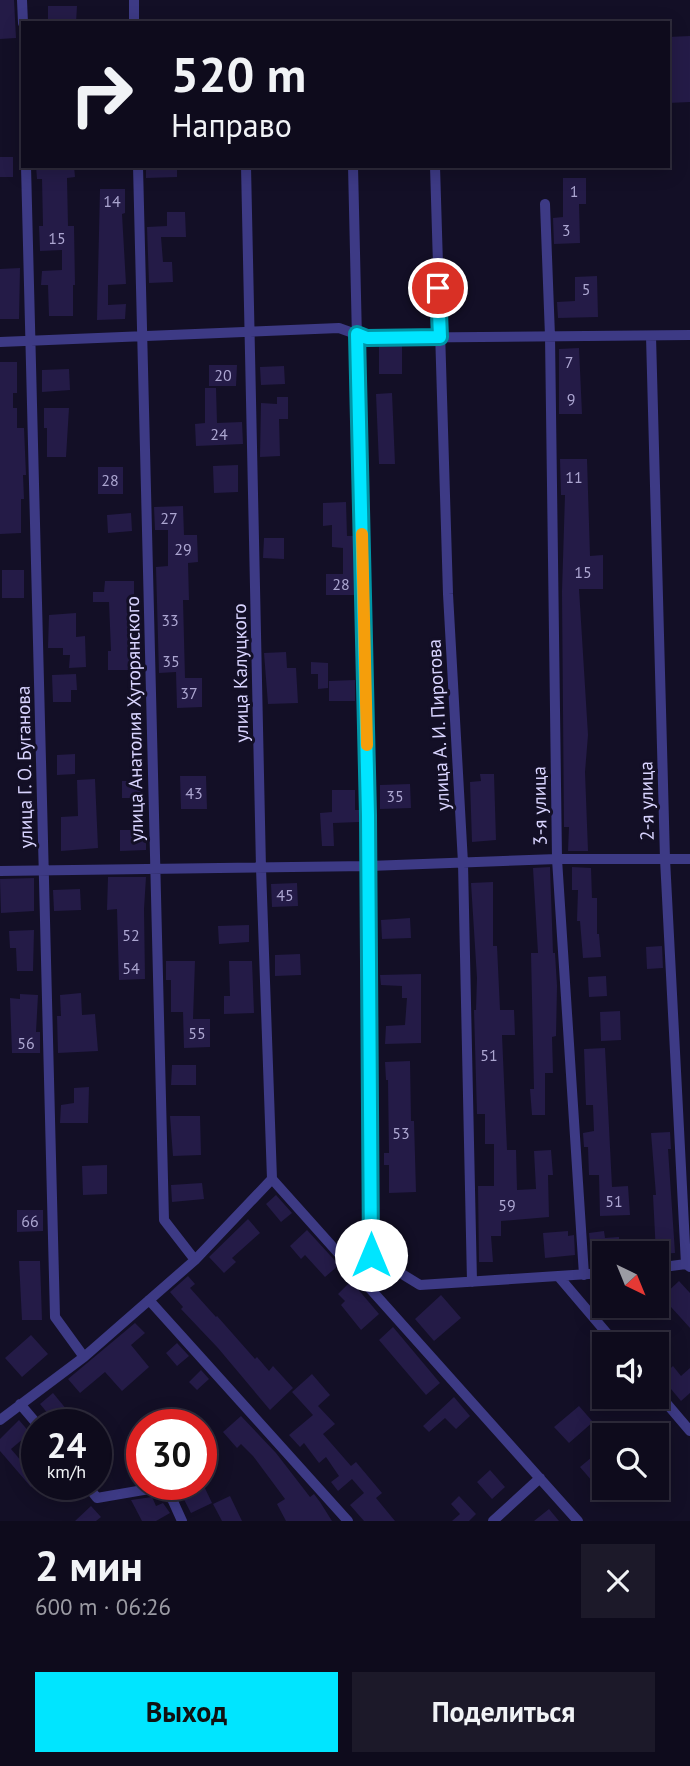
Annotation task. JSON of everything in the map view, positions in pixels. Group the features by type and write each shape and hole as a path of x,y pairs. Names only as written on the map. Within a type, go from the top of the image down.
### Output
{"street":[{"path":"22,0 23,21"},
{"path":"134,0 134,21"},
{"name":"улица Г. О. Буганова","path":"26,168 55,1317 84,1357"},
{"name":"улица Анатолия Хуторянского","path":"138,168 164,1220 195,1260"},
{"name":"улица Калуцкого","path":"246,168 261,868 272,1179"},
{"path":"353,168 369,866 371,1288"},
{"name":"улица А. И. Пирогова","path":"435,168 449,594 463,863 472,1282"},
{"name":"3-я улица","path":"545,204 550,336 557,859 584,1275"},
{"path":"0,342 339,328 367,338 690,335"},
{"name":"2-я улица","path":"651,335 665,859 688,1265"},
{"path":"0,871 369,866 557,859 690,859"},
{"path":"0,1420 84,1357 195,1260 272,1179 578,1521"},
{"path":"371,1255 419,1285 592,1274"},
{"path":"669,1267 688,1265"},
{"path":"559,1277 606,1332"},
{"path":"149,1300 348,1521"},
{"path":"20,1404 24,1409"},
{"path":"669,1406 690,1431"},
{"path":"493,1521 540,1478"},
{"path":"112,1495 155,1488 172,1499 182,1521"}],"building":[{"path":"0,0 14,0 16,38 0,39"},
{"path":"48,6 77,6 76,21 48,21"},
{"path":"690,36 690,102 670,103 670,37"},
{"path":"0,157 13,157 13,177 0,177"},
{"path":"36,168 74,168 75,177 67,178 68,226 74,226 73,316 49,316 48,285 41,285 42,271 62,270 62,250 40,251 39,226 43,226 42,179 37,179"},
{"path":"146,168 177,168 177,177 146,178"},
{"path":"563,178 586,178 586,204 579,204 580,243 554,244 553,218 563,217"},
{"path":"100,189 125,189 125,213 122,214 126,284 108,285 108,305 126,304 125,319 97,320"},
{"path":"167,212 185,212 186,237 161,237 163,262 172,262 173,282 149,283 147,227 167,226"},
{"path":"20,268 19,319 0,319 0,269"},
{"path":"597,276 598,317 558,318 557,302 575,301 575,277"},
{"path":"379,346 402,346 402,374 379,374"},
{"path":"579,348 582,414 559,414 559,349"},
{"path":"0,362 17,362 17,393 13,393 13,408 17,408 17,428 24,428 26,475 23,475 21,533 0,534"},
{"path":"209,365 237,365 236,386 209,386"},
{"path":"284,366 285,384 261,385 260,367"},
{"path":"69,369 70,390 42,392 42,370"},
{"path":"205,388 216,388 217,423 242,422 243,444 196,446 195,424 205,423"},
{"path":"392,393 395,464 379,464 376,394"},
{"path":"277,397 288,397 288,419 279,419 280,456 260,457 261,403 277,404"},
{"path":"44,408 69,408 66,457 47,457"},
{"path":"560,459 587,459 590,556 603,555 603,589 579,589 588,735 585,772 588,851 568,851 569,827 564,827 562,592 565,495 561,495"},
{"path":"238,465 238,492 214,493 213,466"},
{"path":"98,467 123,467 123,494 98,494"},
{"path":"346,502 347,536 353,536 355,595 326,595 326,574 343,574 343,548 332,547 332,525 323,526 323,503"},
{"path":"183,506 184,535 197,535 198,562 188,563 189,600 183,600 185,678 202,678 202,707 177,708 176,672 159,673 156,567 168,566 168,530 155,530 154,507"},
{"path":"131,513 132,531 108,533 107,515"},
{"path":"264,538 284,538 284,559 263,558"},
{"path":"2,570 24,570 24,598 2,598"},
{"path":"105,581 134,581 137,636 132,636 133,670 108,670 108,651 111,651 109,602 93,602 93,592 104,592"},
{"path":"76,613 76,637 85,636 86,667 69,668 70,655 63,655 63,648 48,648 49,615"},
{"path":"286,652 287,668 296,668 298,703 268,704 264,653"},
{"path":"311,662 328,663 328,688 318,689 318,674 311,674"},
{"path":"76,674 77,690 71,690 71,702 53,702 52,675"},
{"path":"355,680 355,701 329,701 329,681"},
{"path":"75,754 75,774 57,775 57,755"},
{"path":"480,774 494,774 496,840 472,842 470,782 481,781"},
{"path":"180,776 206,776 207,809 181,809"},
{"path":"95,779 98,848 61,851 61,817 78,816 77,780"},
{"path":"122,781 141,781 141,798 122,798"},
{"path":"410,784 411,808 380,809 380,785"},
{"path":"332,790 355,790 355,810 359,810 359,822 333,823 334,846 322,846 320,813 332,812"},
{"path":"120,830 146,830 146,850 120,851"},
{"path":"550,867 557,986 556,1036 552,1037 553,1073 545,1073 545,1115 532,1115 530,1089 534,1089 531,953 538,953 533,868"},
{"path":"572,867 591,868 592,898 597,898 597,934 601,957 583,958 580,921 577,921 578,890 572,890"},
{"path":"108,877 146,877 145,979 119,980 117,909 107,910"},
{"path":"34,878 34,911 1,913 0,879"},
{"path":"493,882 493,946 497,946 500,1010 514,1010 515,1035 502,1035 507,1150 516,1150 517,1190 536,1189 534,1151 551,1150 553,1175 548,1175 549,1217 501,1221 501,1236 491,1236 493,1262 479,1262 478,1186 494,1186 494,1144 485,1144 485,1114 477,1114 474,1010 477,978 471,883"},
{"path":"297,883 298,906 272,907 271,884"},
{"path":"80,889 81,910 54,911 53,890"},
{"path":"410,918 411,938 382,939 381,920"},
{"path":"249,925 249,942 219,944 218,926"},
{"path":"34,930 33,971 17,971 16,948 10,948 9,931"},
{"path":"662,946 663,968 647,969 646,947"},
{"path":"300,954 301,975 275,976 275,955"},
{"path":"166,961 195,961 193,1019 210,1019 210,1047 184,1048 183,1012 171,1012 171,980 166,980"},
{"path":"229,961 252,961 254,1013 224,1014 224,996 230,996"},
{"path":"421,974 421,1043 385,1044 386,1026 405,1025 407,998 402,998 402,986 381,985 380,975"},
{"path":"606,976 607,996 589,997 588,977"},
{"path":"81,993 82,1015 95,1014 98,1051 58,1053 57,1016 61,1016 60,995"},
{"path":"20,994 38,995 36,1032 40,1032 40,1053 12,1053 10,998 20,999"},
{"path":"620,1011 621,1040 601,1041 600,1012"},
{"path":"605,1048 612,1187 628,1186 630,1215 600,1216 599,1175 589,1175 588,1147 584,1147 583,1133 594,1131 593,1105 586,1105 584,1049"},
{"path":"410,1061 416,1192 389,1193 389,1165 384,1165 384,1153 389,1153 388,1080 385,1062"},
{"path":"172,1065 196,1065 196,1085 171,1085"},
{"path":"89,1087 88,1123 60,1123 61,1105 74,1103 74,1088"},
{"path":"170,1116 200,1116 201,1155 173,1156"},
{"path":"670,1132 671,1149 668,1149 675,1253 669,1253 669,1241 655,1241 653,1195 656,1195 651,1133"},
{"path":"107,1165 107,1194 83,1195 82,1166"},
{"path":"202,1183 204,1199 172,1202 171,1185"},
{"path":"276,1195 292,1213 281,1222 266,1204"},
{"path":"17,1210 43,1210 43,1231 17,1232"},
{"path":"248,1219 260,1233 232,1258 236,1262 224,1273 209,1257"},
{"path":"307,1230 339,1265 325,1277 305,1255 301,1259 290,1246"},
{"path":"568,1231 568,1236 574,1235 575,1255 545,1258 543,1233"},
{"path":"604,1231 605,1238 619,1237 619,1241 592,1241 591,1254 589,1233"},
{"path":"19,1261 40,1261 42,1320 22,1320"},
{"path":"188,1276 195,1284 190,1288 255,1359 257,1357 269,1371 273,1366 293,1388 270,1410 181,1309 183,1307 170,1292"},
{"path":"351,1281 379,1314 361,1330 341,1305 345,1301 338,1294"},
{"path":"679,1281 690,1293 690,1328 669,1305 669,1290"},
{"path":"441,1295 461,1318 434,1341 415,1319"},
{"path":"135,1323 145,1333 131,1345 149,1367 122,1391 105,1372 80,1393 68,1379"},
{"path":"393,1327 440,1383 426,1395 379,1340"},
{"path":"31,1335 48,1354 22,1377 5,1358"},
{"path":"177,1343 189,1356 177,1366 166,1353"},
{"path":"673,1366 681,1376 690,1368 690,1393 681,1401 669,1387 669,1370"},
{"path":"201,1370 209,1379 197,1390 189,1382"},
{"path":"312,1374 330,1395 318,1406 335,1424 323,1434 351,1466 356,1462 382,1493 376,1498 395,1521 364,1521 350,1505 364,1493 352,1479 338,1491 331,1482 339,1476 326,1457 319,1463 304,1443 300,1447 289,1435 313,1415 292,1392"},
{"path":"53,1393 66,1409 44,1409 40,1404"},
{"path":"454,1397 470,1416 456,1429 445,1418 429,1432 423,1426"},
{"path":"579,1406 593,1422 569,1443 554,1427"},
{"path":"241,1416 276,1453 310,1497 314,1494 332,1521 286,1521 277,1504 285,1499 253,1456 241,1444 237,1448 223,1432"},
{"path":"19,1420 21,1441 11,1449 21,1461 21,1475 0,1451 0,1439"},
{"path":"592,1457 592,1481 580,1467"},
{"path":"490,1470 505,1487 492,1499 477,1482"},
{"path":"230,1496 242,1521 222,1521 213,1504"},
{"path":"459,1496 476,1514 469,1521 452,1521 460,1514 451,1504"},
{"path":"131,1500 153,1500 156,1506 163,1503 170,1513 156,1521 142,1521"},
{"path":"184,1500 211,1500 212,1503 191,1513"},
{"path":"91,1506 101,1517 96,1521 75,1521"},
{"path":"549,1509 559,1521 534,1521"}],"slow traffic":[{"path":"362,534 367,745"}],"route":[{"path":"371,1255 368,815 357,334 367,338 440,337 438,288"}]}
